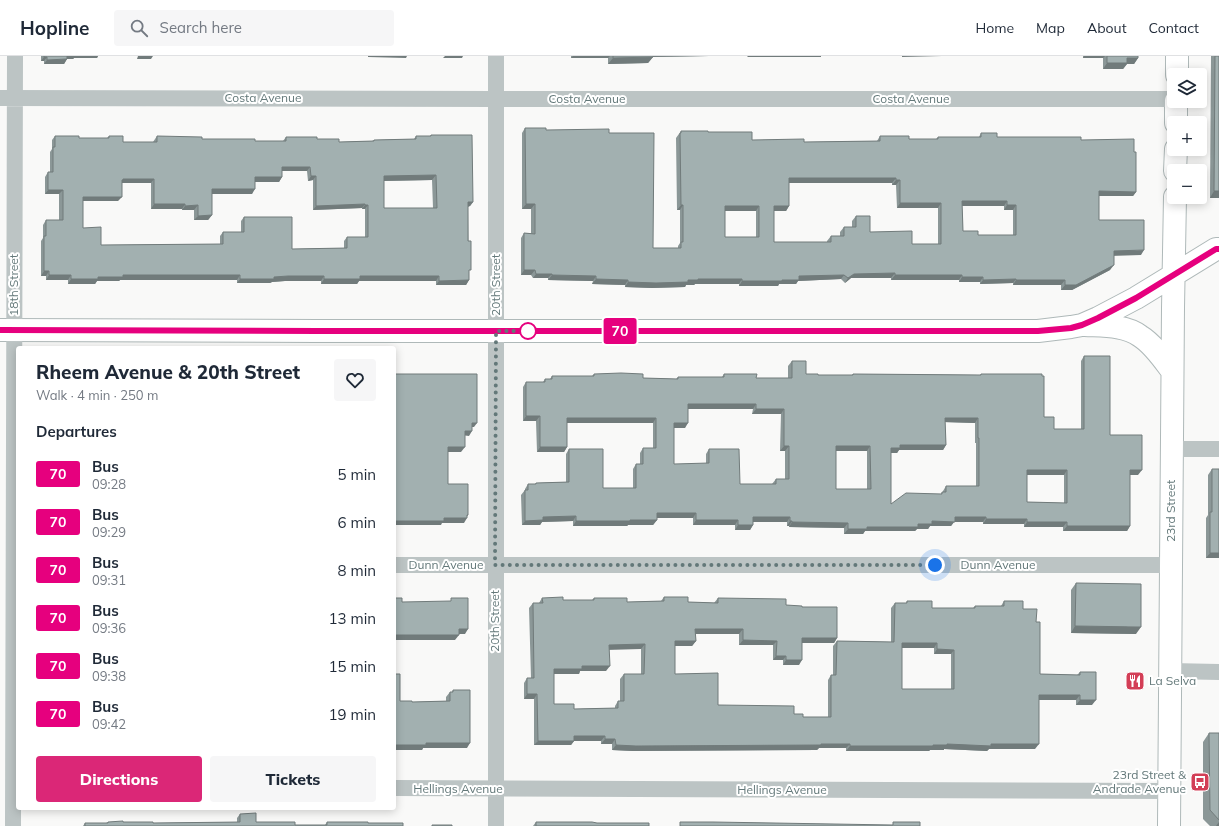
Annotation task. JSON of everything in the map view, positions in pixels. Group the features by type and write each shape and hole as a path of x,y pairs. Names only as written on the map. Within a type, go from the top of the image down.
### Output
{"street":[{"name":"18th Street","path":"13,826 10,788 7,98 15,56"},
{"name":"20th Street","path":"496,56 496,826"},
{"path":"1177,56 1177,68"},
{"name":"Costa Avenue","path":"7,98 1167,99"},
{"name":"23rd Street","path":"1169,826 1172,371 1175,204"},
{"path":"7,330 1038,331 1071,328 1098,318 1136,298 1216,249 1219,249"},
{"path":"1082,325 1112,327 1140,335 1153,347 1172,371"},
{"path":"1172,449 1219,449"},
{"name":"Dunn Avenue","path":"396,565 1171,565"},
{"path":"1170,671 1219,672"},
{"name":"Hellings Avenue","path":"396,788 1169,791"}],"building":[{"path":"44,56 67,56 67,59 47,60 47,57"},
{"path":"613,56 653,56 653,57 613,58"},
{"path":"1107,56 1138,56 1138,58 1127,58 1127,63 1107,63"},
{"path":"1215,56 1219,56 1219,191 1214,191"},
{"path":"525,128 546,128 546,130 609,129 609,133 654,133 653,248 681,248 681,242 683,242 683,205 681,205 681,131 752,132 752,140 804,139 804,142 880,141 880,136 909,136 909,139 981,137 981,133 997,133 997,137 1081,137 1081,140 1134,139 1134,152 1136,152 1136,192 1099,191 1099,220 1144,220 1144,250 1114,251 1114,265 1076,285 1065,285 1065,280 983,280 983,277 962,277 962,275 895,275 895,273 854,274 848,278 844,275 799,276 799,280 782,281 698,279 688,280 688,282 628,282 628,280 596,279 596,276 536,274 535,270 524,270 524,233 535,234 535,204 526,204","holes":["789,178 896,178 896,180 900,180 900,203 941,203 941,244 912,244 912,231 870,232 870,216 856,216 856,227 844,227 844,236 831,236 831,242 774,242 774,206 789,206","962,201 1007,201 1007,205 1016,205 1016,235 978,235 978,231 963,231","725,206 759,206 759,237 725,237"]},
{"path":"472,135 473,202 468,202 468,241 471,241 471,270 469,270 469,280 439,281 439,276 360,276 360,279 324,279 324,276 288,276 274,277 274,279 240,279 240,275 123,275 123,277 98,277 98,279 71,279 71,275 49,275 49,271 44,271 44,236 46,236 46,220 63,220 63,190 48,190 48,172 53,172 53,147 55,147 55,136 109,138 109,136 123,136 123,142 157,142 157,136 202,137 202,139 255,139 255,141 286,141 286,137 317,137 317,139 339,139 339,142 416,139 416,136","holes":["282,167 310,167 311,176 316,176 316,206 368,205 368,237 347,237 347,248 292,249 292,217 244,217 244,232 223,232 223,244 101,245 101,227 83,228 83,197 122,197 123,179 154,179 154,204 185,204 185,206 198,205 198,216 212,215 212,189 255,189 255,177 282,177","436,175 437,208 384,208 384,176"]},
{"path":"1084,356 1110,356 1110,435 1142,435 1142,470 1130,470 1130,526 1067,526 1067,522 1027,522 1027,519 955,517 955,522 932,521 932,524 918,524 918,527 867,527 867,529 848,529 848,523 792,522 790,521 790,517 753,517 753,525 738,525 738,520 696,520 696,513 657,513 657,520 576,521 576,516 543,517 543,520 525,521 525,490 528,490 528,484 569,482 569,449 603,449 603,488 636,488 636,464 643,464 643,448 656,448 656,418 567,418 567,447 540,447 540,416 526,416 526,382 545,382 545,379 552,379 552,376 594,376 594,374 621,373 643,374 643,378 678,379 678,377 724,377 724,374 757,374 756,378 792,378 792,361 806,361 806,374 818,375 1042,374 1042,376 1044,376 1044,417 1054,417 1054,429 1084,429","holes":["688,404 756,404 756,409 784,409 784,446 789,446 789,479 776,479 776,484 740,484 739,449 709,449 709,463 674,464 674,423 688,423","945,418 978,418 979,486 946,486 946,492 942,492 942,494 906,493 891,504 891,448 900,448 900,445 946,445","836,446 870,446 871,489 836,489","1027,470 1067,470 1067,503 1027,502"]},
{"path":"396,374 477,374 477,423 472,423 472,431 465,431 465,447 448,447 448,484 468,484 468,515 467,518 444,518 444,521 396,521"},
{"path":"1212,469 1219,469 1219,553 1210,553"},
{"path":"1076,583 1141,584 1141,627 1075,626"},
{"path":"563,597 563,600 594,600 594,598 627,598 627,602 664,601 664,597 688,597 688,602 718,603 718,598 786,599 786,605 802,607 837,607 837,638 802,638 802,660 786,660 786,656 776,656 777,641 743,640 743,629 695,629 696,641 675,641 675,674 718,673 718,705 794,706 794,714 803,714 803,717 831,717 831,675 836,675 837,641 894,642 895,603 907,603 907,601 932,601 932,608 975,608 975,606 1004,606 1004,601 1023,601 1023,609 1037,609 1036,622 1040,622 1040,674 1080,675 1080,672 1096,672 1096,700 1080,700 1080,695 1039,695 1039,744 991,744 991,746 947,744 933,746 850,746 850,744 821,744 636,746 616,745 615,739 605,739 605,736 574,736 574,741 538,741 537,694 527,694 527,678 534,678 533,603 543,603 542,598","holes":["902,643 937,643 937,649 954,650 954,689 902,689","645,644 644,674 624,674 624,701 618,701 618,708 574,709 574,704 554,704 554,669 582,669 582,666 610,666 609,645"]},
{"path":"396,598 402,598 402,602 451,601 451,598 468,598 468,629 459,629 459,635 396,635"},
{"path":"396,674 400,674 400,701 450,701 450,692 453,692 453,690 470,690 470,743 426,743 426,745 396,745"},
{"path":"1209,733 1219,733 1219,820 1210,810"},
{"path":"256,813 256,822 295,822 295,825 327,825 327,822 368,822 403,823 403,826 85,826 85,823 108,823 123,821 153,823 240,822 240,814"},
{"path":"536,822 649,823 649,826 536,826"},
{"path":"680,822 893,825 893,822 920,822 920,826 680,826"},
{"path":"452,825 452,826 432,826"}],"bus line":[{"name":"70","path":"0,330 1038,331 1071,328 1098,318 1136,298 1216,249 1219,249"}],"place":[{"name":"La Selva","path":"1135,681"},
{"name":"23rd Street & Andrade Avenue","path":"1200,782"}],"route":[{"path":"528,331 496,331 495,565 935,565"}]}
